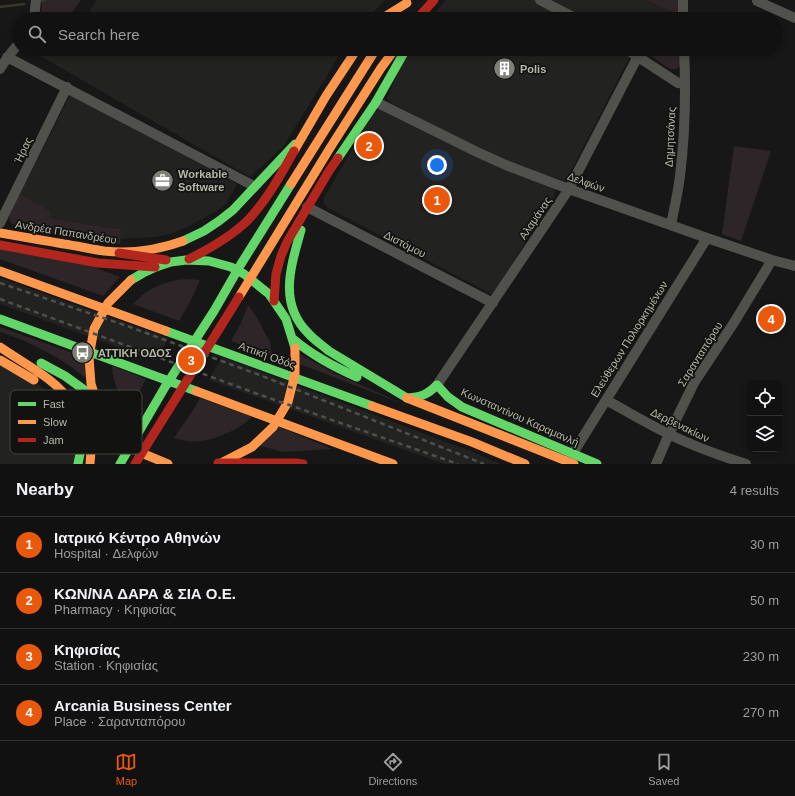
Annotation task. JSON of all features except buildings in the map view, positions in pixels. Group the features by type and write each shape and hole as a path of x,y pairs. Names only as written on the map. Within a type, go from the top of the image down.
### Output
{"main road":[{"path":"424,12 434,0"},
{"path":"392,12 408,1"},
{"path":"401,12 408,1"},
{"path":"186,260 217,245 246,222 258,209 273,187 302,136 352,56"},
{"path":"142,427 302,166 372,56"},
{"path":"142,453 334,142 390,56"},
{"path":"272,298 276,274 287,242 329,171 376,102 402,56"},
{"name":"Ανδρέα Παπανδρέου","path":"0,233 119,253 145,252 178,244 213,226 224,218 302,136"},
{"path":"307,207 293,256 290,279 289,297 291,308 297,320 307,333 322,346 407,398 424,396 437,385"},
{"path":"0,245 98,262 155,267"},
{"path":"119,253 175,262"},
{"path":"93,390 88,358 90,344 99,317 110,301 132,279 155,267 186,260 197,260 219,264 240,272 258,284 272,298 285,318 294,343 295,372 291,394 283,414 262,440 234,458 217,464"},
{"name":"Αττική Οδός","path":"0,271 457,437 525,464"},
{"path":"0,319 393,464"},
{"path":"294,343 332,366 407,398 574,464"},
{"path":"0,347 29,357 45,365 85,390"},
{"path":"0,347 51,382 60,390"},
{"path":"0,360 48,390"},
{"name":"Κωνσταντίνου Καραμανλή","path":"437,385 448,398 462,407 597,464"},
{"path":"78,464 80,454"},
{"path":"90,464 91,454"},
{"path":"120,464 126,454"},
{"path":"135,464 141,454"},
{"path":"142,454 168,464"},
{"path":"217,464 303,464"}],"street":[{"path":"35,12 36,0"},
{"path":"540,0 563,12"},
{"path":"683,0 683,12"},
{"path":"757,0 782,12"},
{"path":"783,12 795,18"},
{"path":"0,69 12,50"},
{"path":"638,56 678,83 685,84"},
{"name":"Αλαμάνας","path":"437,385 569,189 638,56"},
{"name":"Δημητσάνας","path":"671,225 681,170 685,84 684,56"},
{"path":"7,57 254,186"},
{"name":"Ήρας","path":"0,223 67,87"},
{"name":"Δελφών","path":"376,102 508,166 707,238 772,260 795,266"},
{"name":"Διστόμου","path":"307,207 492,303"},
{"name":"Ελεύθερων Πολιορκημένων","path":"573,453 707,238"},
{"name":"Σαρανταπόρου","path":"656,464 694,383 735,321 772,260"},
{"name":"Δερβενακίων","path":"606,400 669,434 709,452 746,464"}],"shaded area":[{"path":"42,0 81,0 72,12 41,12"},
{"path":"97,0 385,0 374,12 89,12"},
{"path":"446,0 645,0 673,12 436,12"},
{"path":"645,0 679,0 680,12 673,12"},
{"path":"40,56 338,56 283,147 250,177"},
{"path":"405,56 630,56 566,181 501,160 443,131 390,102 387,98"},
{"path":"651,56 681,56 680,66 676,69 670,69"},
{"path":"70,95 237,184 226,204 187,227 173,233 156,237 120,239 121,229 49,218 51,211 20,194"},
{"path":"379,109 552,185 556,190 554,196 493,295 328,208 324,203 324,198 373,113"},
{"path":"734,146 771,151 741,241 722,234"},
{"path":"20,194 51,211 49,218 121,229 120,244 18,227 12,224 9,219 10,214"},
{"path":"0,249 80,262 120,277 103,296 0,259"},
{"path":"0,278 168,338 156,361 0,304"},
{"path":"188,279 200,280 179,321 133,304 145,293 155,287 171,281"},
{"path":"248,305 256,316 270,342 272,356 231,341 241,323"},
{"path":"0,327 87,358 88,380 69,365 49,353 27,342 0,332"},
{"path":"296,352 334,373 406,405 297,363"},
{"path":"222,357 501,464 444,464 209,380"},
{"path":"0,361 46,390 10,390 10,454 75,454 75,464 0,464"},
{"path":"112,366 146,379 140,390 118,390"},
{"path":"200,398 252,417 238,428 212,439 203,441 186,441 174,438"},
{"path":"277,426 332,449 283,452 259,446"}],"waterway":[{"path":"0,7 24,4"}],"railway":[{"path":"0,283 130,327 262,376 484,464"},
{"path":"0,299 255,393 458,464"}],"traffic: fast":[{"path":"338,158 376,102 402,56"},
{"path":"183,241 204,231 233,210 295,144"},
{"path":"142,426 291,184"},
{"path":"301,230 291,270 290,284 290,297 293,309 299,321 310,336 329,351 407,398"},
{"path":"131,280 156,267 171,262 186,260 209,261 231,267 244,274 269,294 286,319 295,348"},
{"path":"0,319 196,391"},
{"path":"166,331 372,406"},
{"path":"293,339 324,360 357,377"},
{"path":"41,363 65,376 84,390"},
{"path":"407,398 424,395 437,385 448,397 462,407 597,464"},
{"path":"78,464 80,454"},
{"path":"120,464 126,454"}],"traffic: slow":[{"path":"392,12 407,3"},
{"path":"294,151 326,96 352,56"},
{"path":"291,184 372,56"},
{"path":"239,297 330,148 390,56"},
{"path":"0,233 114,252 164,247 183,241"},
{"path":"0,271 166,331"},
{"path":"93,390 91,384 89,357 94,329 108,303 131,280"},
{"path":"0,347 48,379 60,390"},
{"path":"223,462 252,447 273,427 288,402 295,374 295,348"},
{"path":"0,360 34,380"},
{"path":"196,391 393,464"},
{"path":"407,398 574,464"},
{"path":"372,406 472,442 525,464"},
{"path":"142,453 168,464"},
{"path":"90,464 91,454"}],"traffic: jam":[{"path":"423,12 434,0"},
{"path":"189,259 219,243 246,222 266,197 294,151"},
{"path":"274,301 276,274 287,242 338,158"},
{"path":"0,245 98,263 155,267"},
{"path":"119,253 166,260"},
{"path":"142,453 239,297"},
{"path":"135,464 141,454"},
{"path":"218,463 303,464"}],"place":[{"name":"Polis","path":"505,69"},
{"name":"ΚΩΝ/ΝΑ ΔΑΡΑ & ΣΙΑ Ο.Ε.","path":"369,146"},
{"name":"Workable Software","path":"163,180"},
{"name":"Ιατρικό Κέντρο Αθηνών","path":"437,200"},
{"name":"Arcania Business Center","path":"771,319"},
{"name":"ΑΤΤΙΚΗ ΟΔΟΣ","path":"82,353"},
{"name":"Κηφισίας","path":"191,360"}]}
